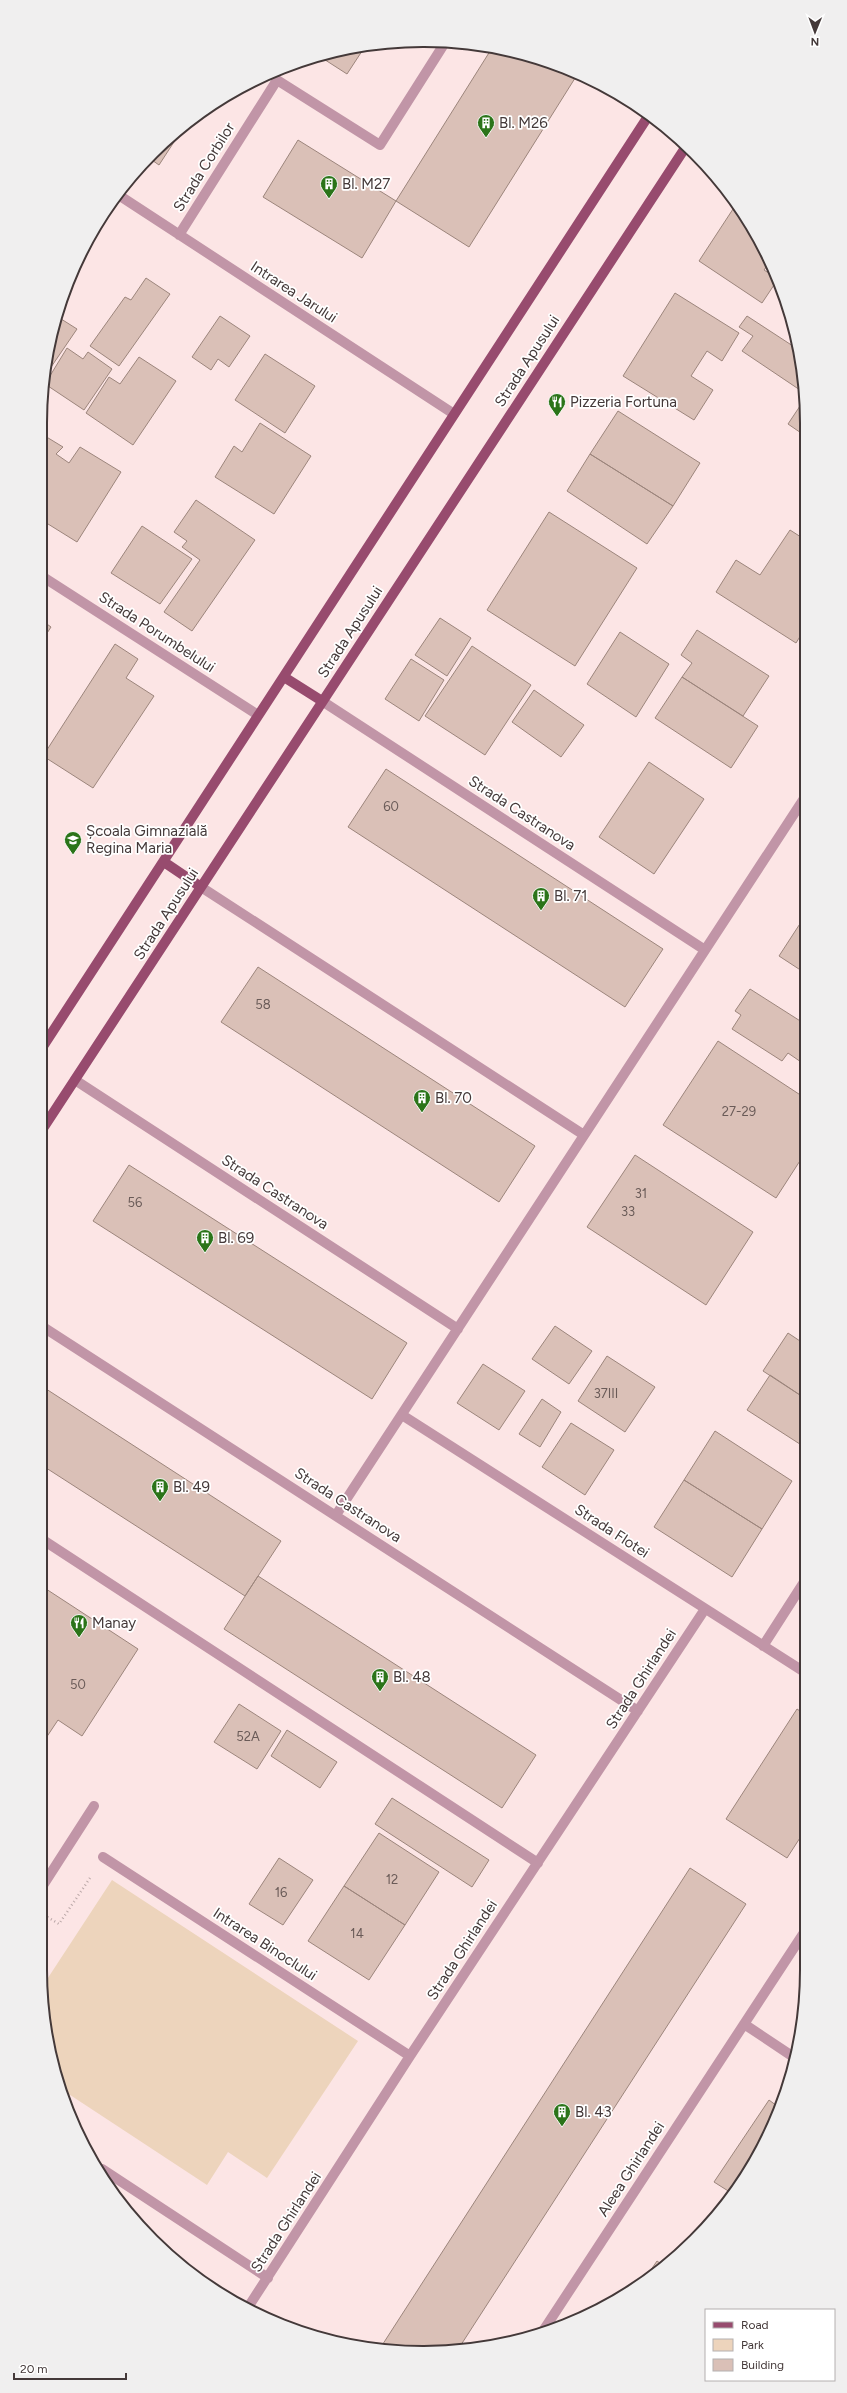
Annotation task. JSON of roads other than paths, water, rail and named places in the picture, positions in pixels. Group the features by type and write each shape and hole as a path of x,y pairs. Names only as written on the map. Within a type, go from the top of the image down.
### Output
{"main road":[{"name":"Strada Apusului","path":"47,1040 646,120"},
{"name":"Strada Apusului","path":"47,1122 683,151"},
{"path":"284,677 322,702"},
{"path":"164,862 201,887"}],"street":[{"name":"Strada Corbilor","path":"179,235 277,80 380,145 442,48"},
{"name":"Intrarea Jarului","path":"122,198 454,414"},
{"name":"Strada Porumbelului","path":"47,579 258,715"},
{"name":"Strada Castranova","path":"322,702 705,950"},
{"path":"336,1515 800,805"},
{"path":"201,887 584,1135"},
{"name":"Strada Castranova","path":"75,1080 458,1329"},
{"name":"Strada Castranova","path":"47,1329 638,1711"},
{"name":"Strada Flotei","path":"402,1415 800,1669"},
{"path":"47,1543 538,1863"},
{"path":"763,1646 800,1588"},
{"name":"Strada Ghirlandei","path":"251,2304 410,2056 705,1608"},
{"path":"47,1879 94,1806"},
{"name":"Intrarea Binoclului","path":"103,1857 410,2056"},
{"name":"Aleea Ghirlandei","path":"547,2325 800,1939"},
{"path":"744,2024 790,2055"},
{"path":"106,2173 268,2278"}],"place":[{"name":"Bl. M26","path":"486,138"},
{"name":"Bl. M27","path":"329,199"},
{"name":"Pizzeria Fortuna","path":"557,417"},
{"name":"Școala Gimnazială Regina Maria","path":"73,855"},
{"name":"Bl. 71","path":"541,911"},
{"name":"Bl. 70","path":"422,1113"},
{"name":"Bl. 69","path":"205,1253"},
{"name":"Bl. 49","path":"160,1502"},
{"name":"Manay","path":"79,1638"},
{"name":"Bl. 48","path":"380,1692"},
{"name":"Bl. 43","path":"562,2127"}]}
